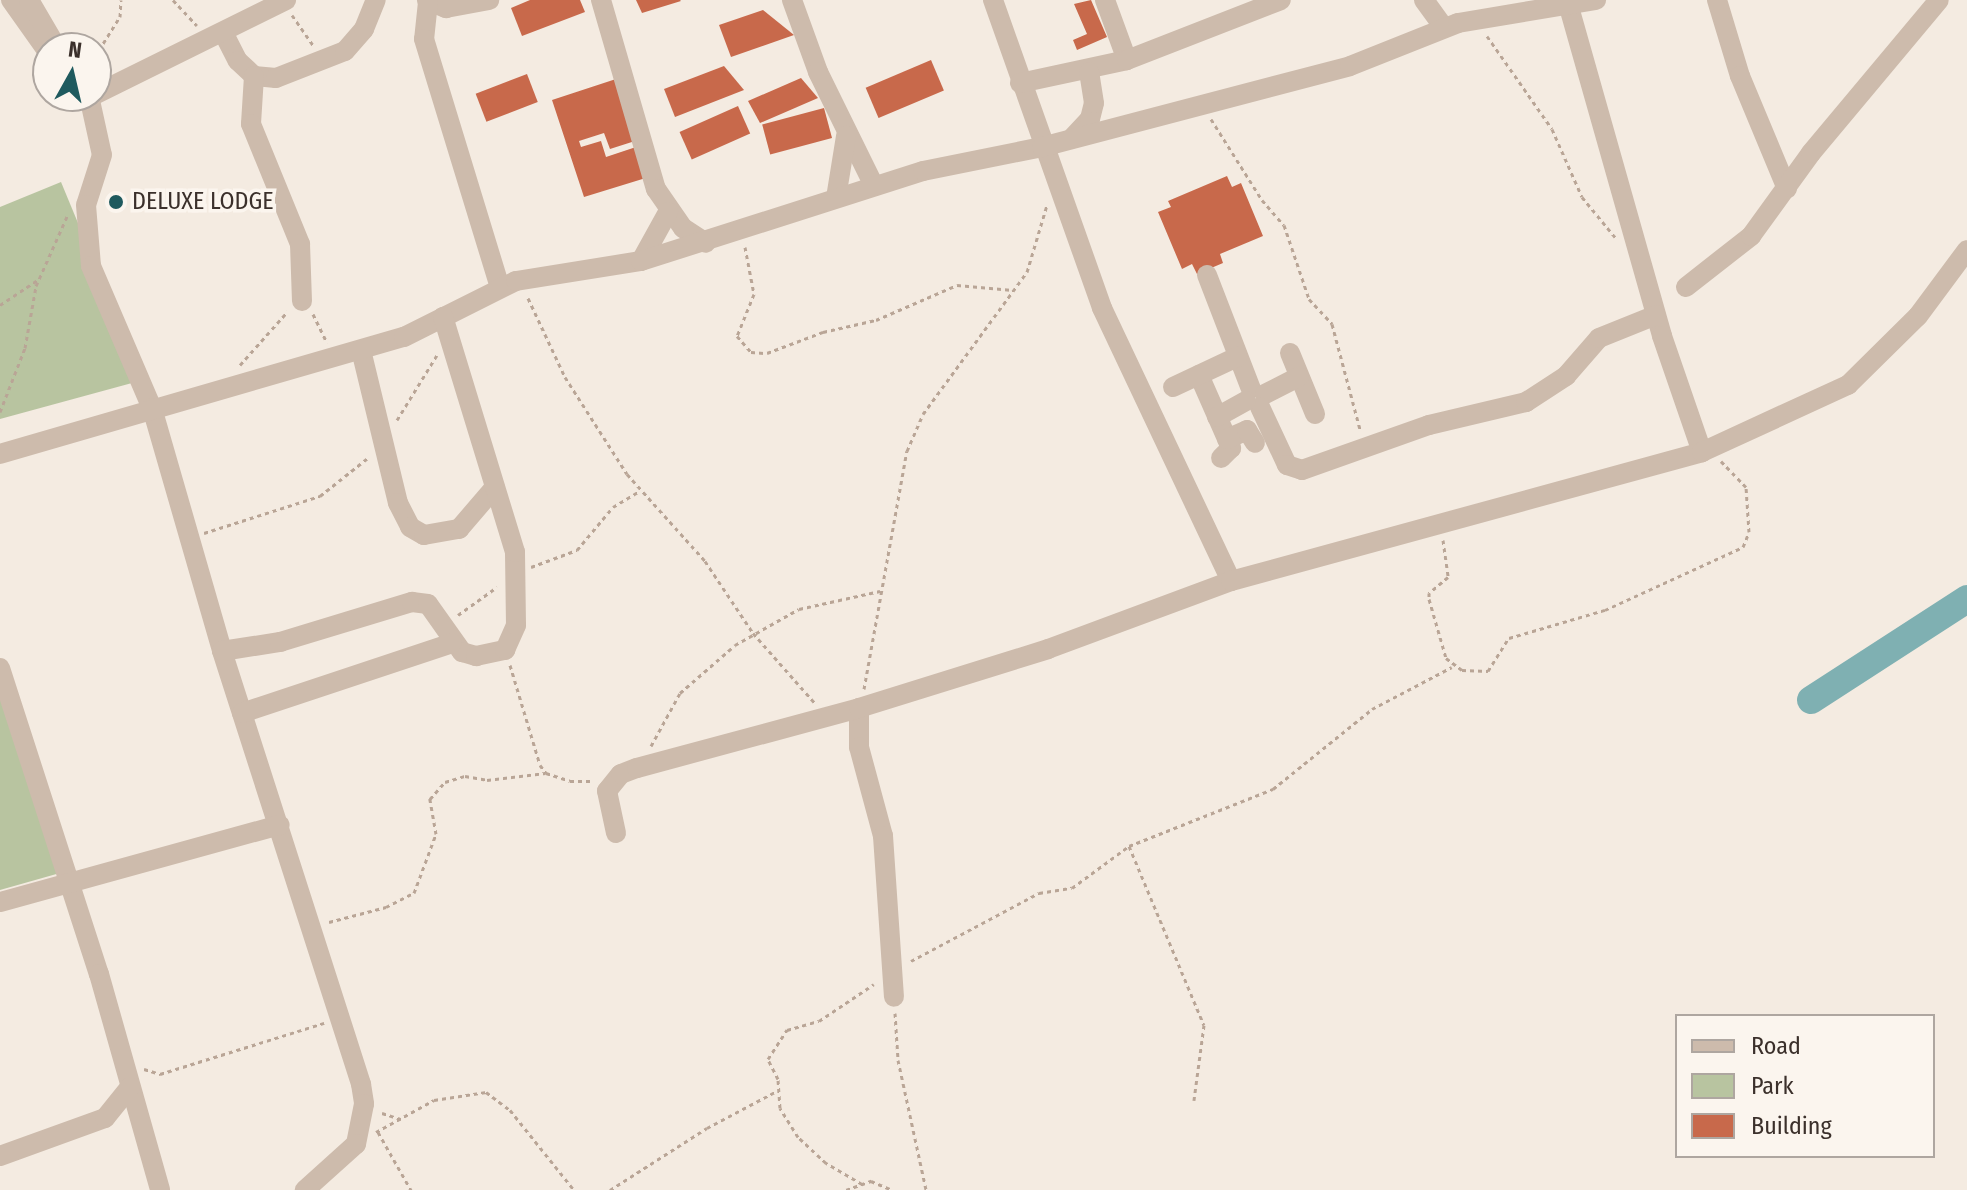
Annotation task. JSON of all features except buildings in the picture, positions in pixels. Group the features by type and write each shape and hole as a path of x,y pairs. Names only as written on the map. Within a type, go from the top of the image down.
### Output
{"street":[{"path":"11,0 34,32"},
{"path":"29,0 48,32"},
{"path":"216,38 254,76 276,78 345,51 364,29 376,0"},
{"path":"489,0 467,8 428,1 424,39 508,284"},
{"path":"601,0 656,189 668,212 706,243"},
{"path":"792,0 846,136 874,186"},
{"path":"1105,0 1127,60"},
{"path":"1020,83 1089,72 1127,60 1281,0"},
{"path":"1424,0 1451,26"},
{"path":"0,454 361,350 443,317 508,284 641,261 706,243 874,186 1042,147 1350,66 1451,26 1596,0"},
{"path":"1717,0 1740,76 1787,189"},
{"path":"1686,287 1751,236 1939,0"},
{"path":"112,87 216,38 254,9 285,1"},
{"path":"994,1 1042,147 1102,308 1231,581"},
{"path":"1568,4 1656,315 1702,452"},
{"path":"1073,137 1090,119 1094,103 1089,72"},
{"path":"254,76 251,124 300,244 302,301"},
{"path":"95,112 102,155 86,205 91,266 152,408 222,651 280,825 370,1129 305,1190"},
{"path":"836,198 846,136"},
{"path":"641,261 668,212"},
{"path":"616,833 607,791 629,771 859,708 1063,644 1231,581 1702,452 1848,385 1918,316 1967,250"},
{"path":"1207,275 1255,398 1281,454 1293,469 1367,451 1442,421 1526,402 1566,376 1599,338 1656,315"},
{"path":"222,651 280,642 412,602 428,604 448,634 476,656 505,650 516,625 517,575 509,525 443,317"},
{"path":"361,350 398,503 410,527 424,535 459,529 495,487"},
{"path":"1290,353 1315,414"},
{"path":"1173,387 1237,357"},
{"path":"1199,375 1217,417 1224,448 1247,430 1255,443"},
{"path":"1217,417 1299,377"},
{"path":"242,713 448,634"},
{"path":"1,673 67,883 95,959 160,1190"},
{"path":"859,708 859,747 883,836 894,997"},
{"path":"0,902 280,825"},
{"path":"0,1156 105,1118 130,1087"}],"path":[{"path":"110,32 120,17 121,0"},
{"path":"173,0 216,38"},
{"path":"285,1 325,61"},
{"path":"1451,26 1481,31 1494,44 1509,73 1552,129 1582,197 1612,235 1638,247"},
{"path":"1204,105 1248,180 1284,225 1309,299 1337,333 1340,365 1367,451"},
{"path":"859,708 897,493 923,414 1033,260 1056,182"},
{"path":"0,412 2,397 25,348 39,279 60,224 86,205"},
{"path":"742,231 754,294 737,336 751,352 767,353 823,332 876,320 957,285 1013,290"},
{"path":"0,305 39,279"},
{"path":"508,284 640,491 705,561 753,633 827,715"},
{"path":"237,367 302,301 337,357"},
{"path":"189,536 330,491 383,438 448,338"},
{"path":"862,1184 826,1163 798,1137 780,1108 769,1053 787,1030 819,1021 893,970 1039,893 1072,888 1129,846 1273,789 1363,715 1452,667 1488,671 1509,638 1605,610 1743,547 1749,532 1746,487 1734,469 1702,452"},
{"path":"448,634 517,575 577,550 613,507 640,491"},
{"path":"1444,524 1448,577 1429,593 1429,599 1452,667"},
{"path":"309,926 386,907 414,893 436,834 430,799 445,782 465,776 487,780 546,773 591,782 629,771 661,734 680,693 753,633 825,600 880,591"},
{"path":"505,650 535,754 546,773"},
{"path":"1129,846 1204,1025 1194,1100"},
{"path":"894,997 898,1060 925,1188 918,1190"},
{"path":"119,1051 160,1074 337,1018"},
{"path":"610,1190 707,1128 777,1091"},
{"path":"411,1190 370,1129 402,1119 434,1100 486,1092 510,1110 574,1190"},
{"path":"364,1104 402,1119"},
{"path":"846,1190 877,1182 892,1190"}],"green space":[{"path":"61,182 143,380 0,419 0,207"},
{"path":"0,690 67,871 0,890"}],"waterway":[{"path":"1811,700 1967,599"}],"place":[{"name":"DELUXE LODGE","path":"116,202"}]}
